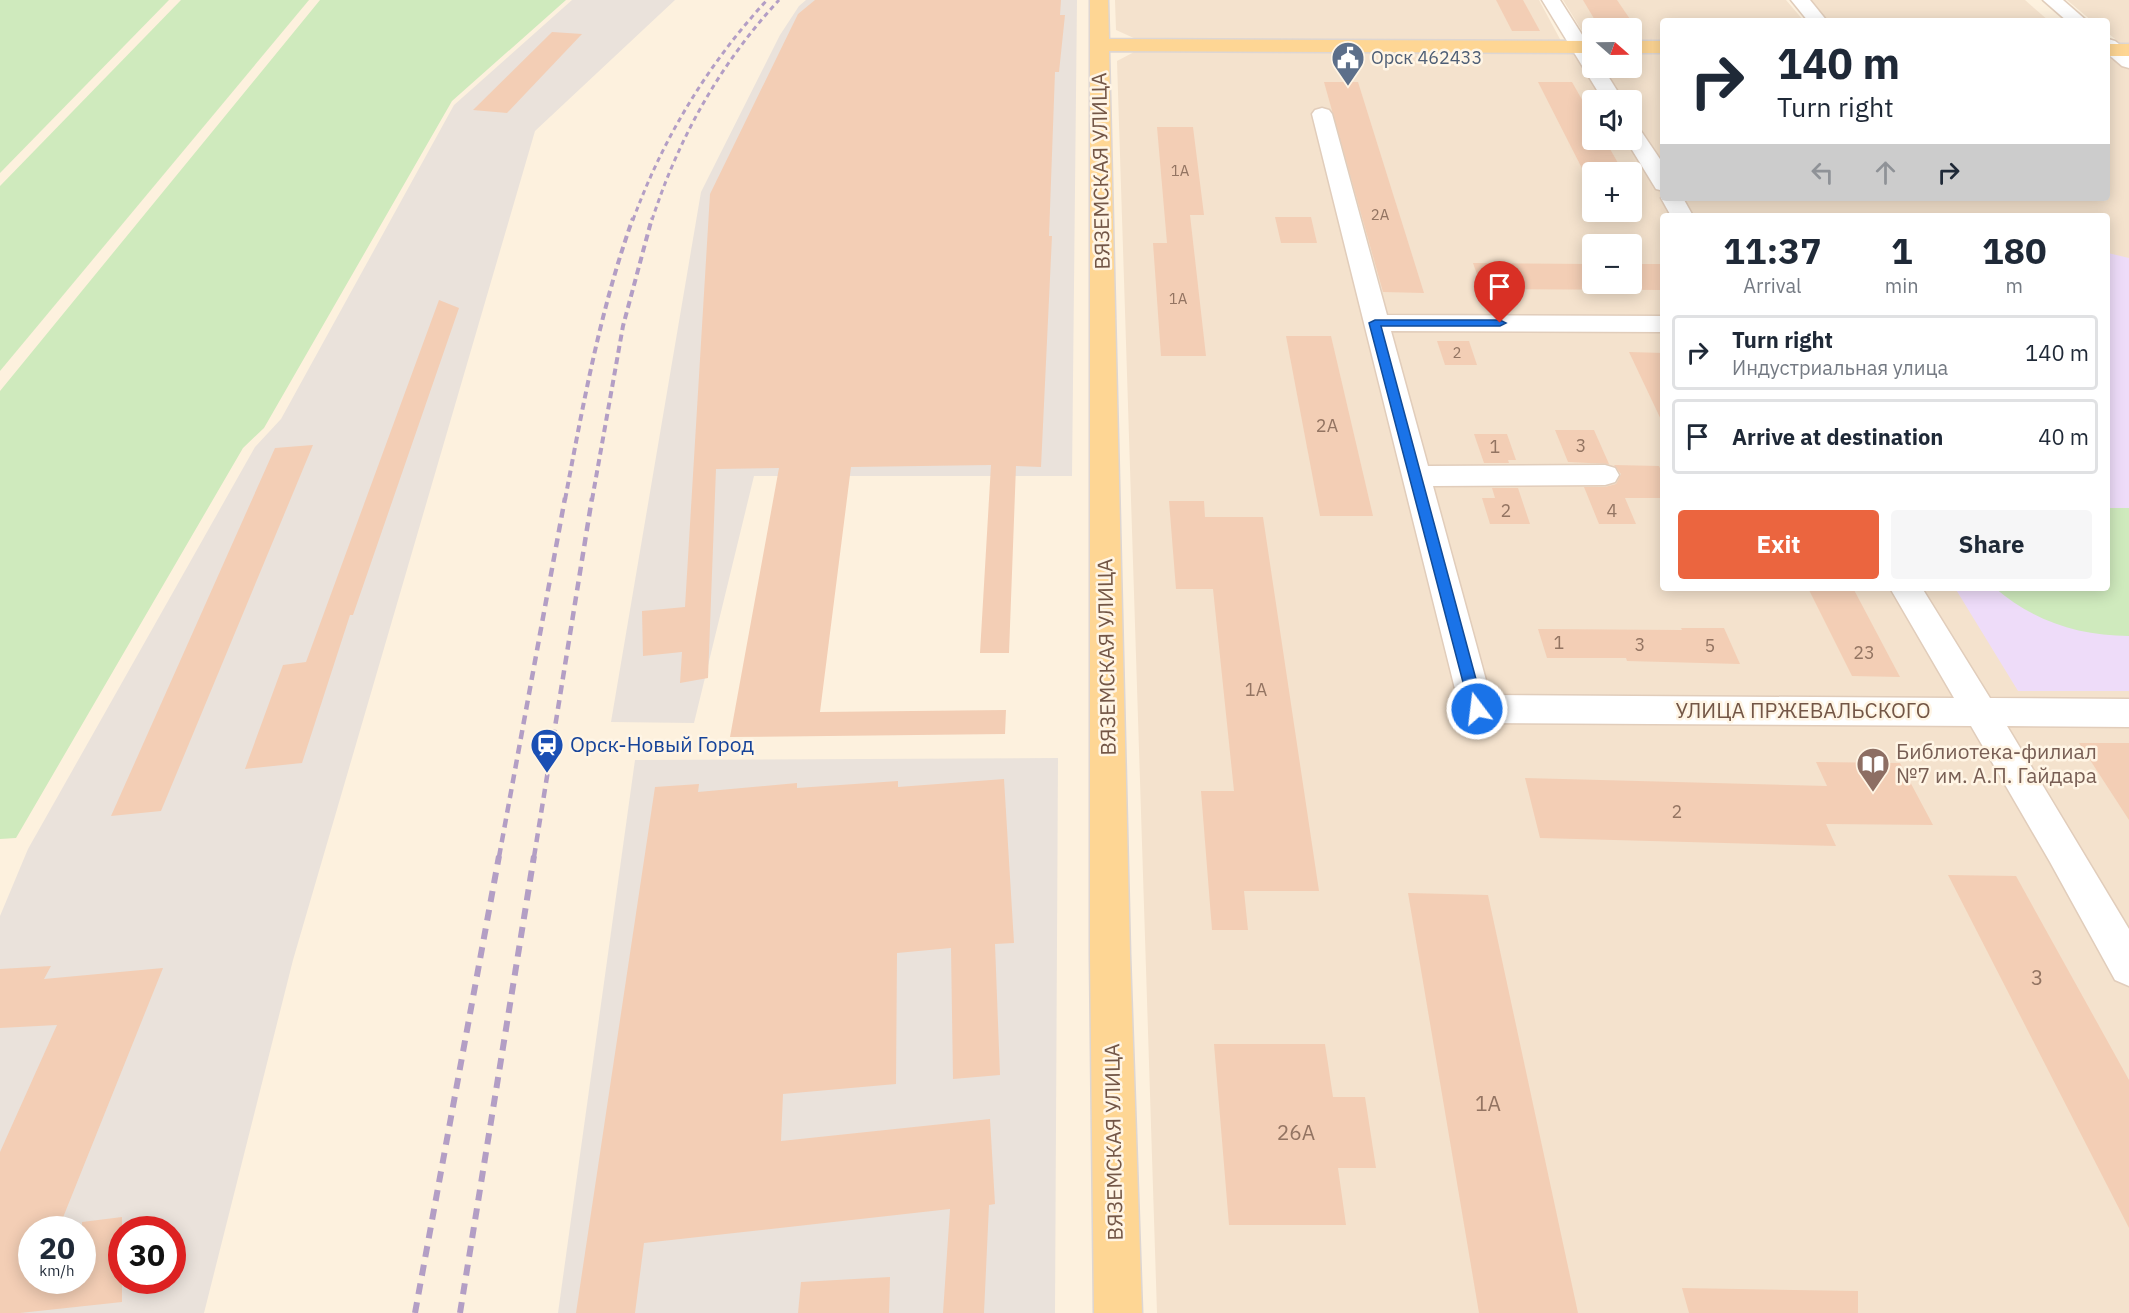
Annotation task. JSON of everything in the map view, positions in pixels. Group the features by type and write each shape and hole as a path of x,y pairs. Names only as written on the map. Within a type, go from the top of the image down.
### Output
{"main road":[{"name":"ВЯЗЕМСКАЯ УЛИЦА","path":"1099,0 1110,967 1118,1313"},
{"path":"1100,45 1582,47"},
{"path":"1642,47 1660,47"}],"street":[{"path":"1551,0 1582,42"},
{"path":"1800,0 1815,18"},
{"path":"2052,0 2074,18"},
{"path":"1322,114 1415,476 1605,475"},
{"path":"1642,148 1660,178"},
{"path":"1375,323 1660,324"},
{"name":"УЛИЦА ПРЖЕВАЛЬСКОГО","path":"1415,476 1477,709 2129,713"},
{"path":"1908,591 1982,713 2129,967"}],"shaded area":[{"path":"572,0 675,0 535,131 293,960 204,1313 0,1313 0,916 28,849 255,447 281,419 454,105"},
{"path":"806,0 1077,0 1072,476 754,476 694,723 611,722 701,192 780,35 799,6"},
{"path":"1115,0 1539,0 1561,41 1136,39 1116,30"},
{"path":"1563,0 1786,0 1801,18 1660,18 1660,40 1642,40 1642,18 1582,18 1582,31"},
{"path":"1807,0 2025,0 2046,18 1823,18"},
{"path":"2067,0 2129,0 2129,44 2121,44 2110,35 2110,18 2088,18"},
{"path":"1136,51 1582,53 1582,78 1642,78 1642,54 1660,54 1660,201 2110,201 2110,57 2129,57 2129,1313 1157,1313 1117,61"},
{"path":"2110,253 2129,258 2129,691 2018,691 1957,591 2110,591"},
{"path":"1058,758 1055,1313 558,1313 635,760"}],"green space":[{"path":"0,0 169,0 0,173"},
{"path":"181,0 309,0 0,371 0,186"},
{"path":"320,0 566,0 452,101 264,428 243,448 16,838 0,839 0,391"},
{"path":"2110,508 2129,508 2129,636 2075,630 2041,618 1999,591 2110,591"}],"building":[{"path":"815,0 1061,0 1060,15 1065,15 1059,72 1055,72 1049,236 1052,236 1041,467 1016,466 1009,653 980,653 991,465 851,467 820,712 1006,710 1005,734 730,737 779,468 716,469 708,678 680,683 682,652 643,656 642,611 685,607 710,194 798,14"},
{"path":"1496,0 1523,0 1540,31 1512,31"},
{"path":"1583,0 1617,0 1629,18 1594,18"},
{"path":"552,32 582,34 507,113 473,110"},
{"path":"1324,82 1358,82 1424,293 1383,292"},
{"path":"1538,82 1572,82 1582,100 1582,150 1611,150 1617,162 1582,162 1582,168"},
{"path":"1157,127 1193,127 1204,215 1190,215 1206,356 1161,356 1153,243 1167,243"},
{"path":"1275,217 1311,217 1317,243 1281,243"},
{"path":"1473,263 1582,264 1582,290 1482,289"},
{"path":"1642,264 1660,264 1660,290 1642,290"},
{"path":"439,300 459,308 353,615 350,615 302,763 245,769 283,665 306,662"},
{"path":"1286,336 1331,336 1373,516 1320,516"},
{"path":"1437,341 1469,341 1477,365 1445,365"},
{"path":"1629,352 1660,353 1660,418"},
{"path":"1555,430 1594,430 1609,464 1568,462"},
{"path":"1474,434 1507,434 1516,460 1508,460 1509,463 1484,463"},
{"path":"313,445 161,811 111,816 275,448"},
{"path":"1614,465 1659,466 1660,498 1625,498 1636,524 1599,524 1584,487 1605,487 1616,484 1621,474"},
{"path":"1492,488 1518,488 1530,524 1490,524 1482,498 1495,498"},
{"path":"1169,501 1204,501 1205,517 1263,517 1319,891 1244,891 1248,930 1212,930 1201,791 1234,791 1213,589 1176,589"},
{"path":"1810,591 1855,591 1900,677 1852,676"},
{"path":"1681,628 1724,628 1740,664 1627,661 1626,658 1547,658 1538,629 1682,630"},
{"path":"2079,743 2129,743 2129,820"},
{"path":"1816,762 1900,763 1933,825 1826,824 1836,846 1540,838 1525,778 1827,786"},
{"path":"1004,779 1014,943 995,944 1000,1075 953,1079 951,948 897,953 896,1084 783,1094 781,1141 990,1119 995,1204 989,1205 984,1313 943,1313 950,1209 644,1243 635,1313 576,1313 655,787 699,784 698,792 797,783 797,788 898,781 898,787"},
{"path":"1948,875 2016,876 2129,1080 2129,1228"},
{"path":"1408,893 1488,895 1578,1313 1479,1313"},
{"path":"51,966 44,979 163,968 64,1216 18,1216 18,1294 96,1294 96,1220 108,1219 108,1294 122,1294 122,1302 0,1313 0,1152 57,1025 0,1028 0,969"},
{"path":"1214,1044 1325,1044 1333,1097 1365,1097 1376,1168 1338,1168 1346,1225 1229,1225"},
{"path":"890,1277 889,1313 798,1313 801,1282"},
{"path":"1682,1288 1858,1291 1858,1313 1689,1313"}],"railway":[{"path":"633,220 658,160 689,103 725,50 767,0"},
{"path":"652,220 675,160 704,103 738,50 779,0"},
{"path":"565,500 602,323 633,218"},
{"path":"592,500 623,326 652,218"},
{"path":"499,857 565,498"},
{"path":"534,857 592,498"},
{"path":"415,1313 499,856"},
{"path":"460,1313 534,856"}],"place":[{"name":"Орск 462433","path":"1348,87"},
{"name":"Орск-Новый Город","path":"547,774"},
{"name":"Библиотека-филиал №7 им. А.П. Гайдара","path":"1873,793"}],"route":[{"path":"1477,709 1375,323 1500,323"}]}
